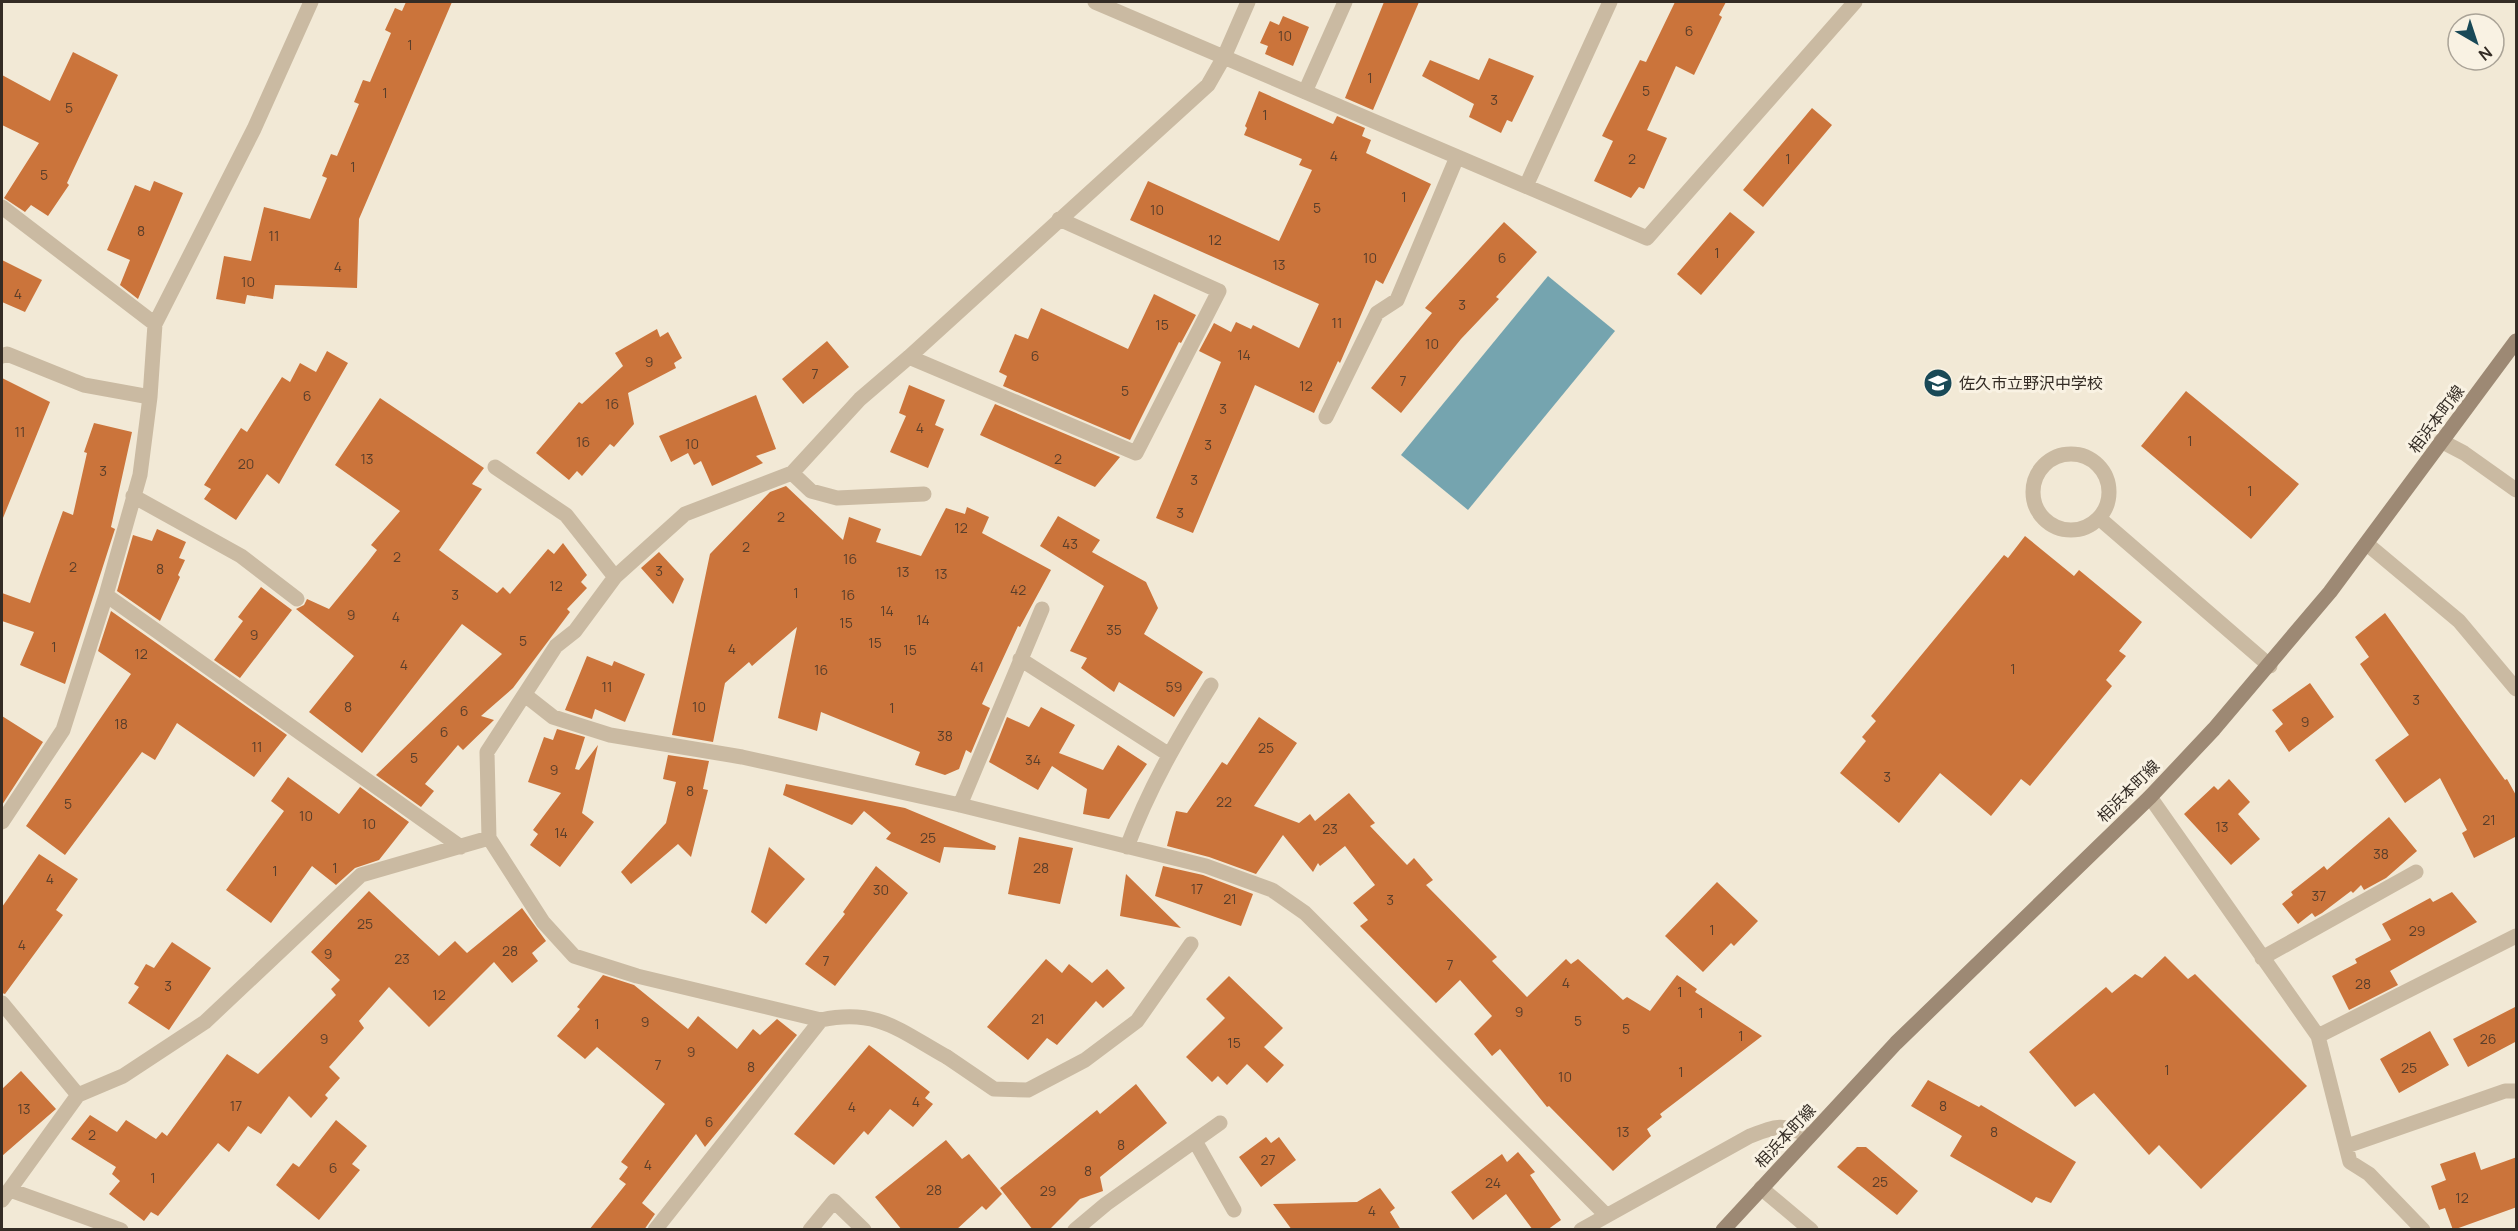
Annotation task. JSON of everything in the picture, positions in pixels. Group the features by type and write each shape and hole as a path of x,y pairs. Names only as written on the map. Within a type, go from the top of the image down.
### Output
{"main road":[{"name":"相浜本町線","path":"1723,1230 1809,1136 1980,960 2150,796 2214,729 2270,666 2367,544 2517,341"}],"street":[{"path":"2,822 63,730 106,595 140,475 150,397 155,324 254,129 311,2"},
{"path":"1095,2 1647,238 1856,2"},
{"path":"1191,944 1137,1021 1084,1060 1028,1090 994,1089 947,1057 876,1018 847,1014 821,1020 637,976 574,956 543,922 489,838 487,752 556,646 574,630 615,577 685,514 792,473 860,399 1208,85 1224,57 1248,2"},
{"path":"1305,92 1345,2"},
{"path":"1526,186 1610,2"},
{"path":"1326,417 1377,314 1397,300 1458,157"},
{"path":"2,207 155,324"},
{"path":"909,357 1136,453 1219,291 1059,219"},
{"path":"2,356 8,354 84,385 150,397"},
{"path":"2441,441 2464,453 2517,490"},
{"path":"2064,455 2076,455 2097,464 2109,485 2109,497 2099,518 2089,526 2076,530 2051,525 2035,505 2033,492 2042,468 2064,455"},
{"path":"495,467 566,515 615,577"},
{"path":"792,473 811,492 837,498 924,494"},
{"path":"134,496 241,556 297,599"},
{"path":"2099,518 2270,666"},
{"path":"2367,544 2459,621 2517,689"},
{"path":"106,595 461,847"},
{"path":"960,805 1042,609"},
{"path":"1020,659 1168,754"},
{"path":"1127,847 1145,800 1168,754 1211,686"},
{"path":"525,695 554,717 610,735 742,757 960,805 1206,866 1272,890 1305,912 1605,1214"},
{"path":"2150,796 2318,1036 2348,1146 2350,1162 2369,1174 2423,1230"},
{"path":"121,1230 6,1195 78,1095 123,1076 205,1022 361,875 489,838"},
{"path":"2262,958 2416,872"},
{"path":"2318,1036 2517,936"},
{"path":"2,1003 78,1095"},
{"path":"655,1230 821,1020"},
{"path":"2348,1146 2505,1091 2517,1091"},
{"path":"1075,1230 1106,1204 1220,1123"},
{"path":"1581,1230 1605,1214 1768,1129 1777,1126 1791,1127 1809,1136"},
{"path":"1195,1141 1234,1210"},
{"path":"1761,1188 1811,1230"},
{"path":"810,1230 834,1201 864,1230"}],"water":[{"path":"1548,276 1615,331 1468,510 1401,455"}],"building":[{"path":"406,2 452,2 359,219 357,288 275,285 273,299 247,295 245,304 216,299 224,256 251,261 264,207 310,219 327,178 322,176 331,154 337,156 359,104 354,102 363,80 370,82 391,33 385,30 395,8 402,11"},
{"path":"1384,2 1419,2 1373,110 1345,98"},
{"path":"1675,2 1726,2 1719,15 1722,17 1694,75 1676,66 1647,130 1667,138 1644,189 1639,187 1631,198 1594,181 1613,141 1602,136 1640,60 1646,62"},
{"path":"1283,16 1309,27 1293,66 1265,54 1268,46 1260,43 1270,21 1279,25"},
{"path":"73,52 118,75 67,183 69,185 48,216 31,205 25,212 4,198 39,143 2,125 2,75 50,101"},
{"path":"1489,58 1534,76 1512,122 1507,120 1501,133 1469,117 1474,104 1422,76 1430,60 1479,80"},
{"path":"1259,91 1333,124 1337,116 1365,128 1362,136 1371,140 1366,153 1431,184 1383,284 1376,280 1340,363 1338,361 1314,413 1255,385 1193,533 1156,518 1221,362 1199,351 1214,323 1231,332 1236,322 1251,329 1253,325 1299,348 1319,304 1130,220 1148,181 1279,241 1312,170 1299,165 1302,159 1244,135 1247,128 1245,126"},
{"path":"1812,108 1832,125 1763,207 1743,190"},
{"path":"154,181 183,193 138,299 120,285 130,260 107,250 135,185 150,191"},
{"path":"1730,212 1755,232 1701,295 1677,274"},
{"path":"1504,222 1537,252 1496,297 1499,299 1461,339 1401,413 1371,388 1432,313 1425,308"},
{"path":"2,260 42,280 25,312 2,302"},
{"path":"1154,294 1196,315 1181,343 1179,342 1130,440 1003,386 1007,376 999,372 1015,334 1028,339 1041,308 1128,349"},
{"path":"657,329 660,337 668,332 682,358 674,363 676,368 628,393 634,424 614,447 610,444 582,476 577,471 569,480 536,453 579,402 582,404 623,366 615,353"},
{"path":"827,341 849,367 803,404 782,379"},
{"path":"327,351 348,363 279,484 267,474 236,520 204,499 211,489 204,485 241,428 247,432 282,377 290,382 300,363 316,372"},
{"path":"2,378 50,402 3,518 2,518"},
{"path":"909,385 945,400 935,425 944,429 928,468 890,452 906,416 899,413"},
{"path":"2186,391 2299,484 2251,539 2141,446"},
{"path":"756,395 776,449 756,456 763,463 712,486 701,461 694,465 688,453 671,462 659,436"},
{"path":"380,398 484,468 472,484 482,489 439,550 497,593 503,587 510,594 548,549 554,554 563,543 587,575 581,582 587,588 567,609 570,612 513,688 481,716 494,720 463,750 458,745 425,784 434,791 421,807 376,775 502,654 462,624 362,753 309,712 354,656 296,609 304,605 307,599 329,609 377,550 371,545 400,511 335,465"},
{"path":"995,404 1120,457 1095,487 980,435"},
{"path":"94,423 132,432 111,527 115,529 65,684 20,665 34,632 2,621 2,593 30,603 63,511 73,515 87,453 84,452"},
{"path":"786,486 843,540 849,517 881,529 876,542 921,556 946,508 965,514 967,507 989,517 982,533 1051,570 1020,627 1018,626 982,704 990,708 971,753 966,750 959,769 945,775 915,765 920,752 821,712 817,731 778,718 797,627 752,666 749,662 725,683 713,742 672,735 710,554 770,492"},
{"path":"1058,516 1100,540 1092,552 1146,582 1158,608 1144,634 1203,672 1174,717 1119,682 1114,692 1081,668 1087,658 1070,651 1104,586 1040,546"},
{"path":"157,529 186,542 179,558 185,560 178,575 180,577 160,621 117,591 133,535 152,541"},
{"path":"2025,536 2074,576 2079,570 2142,622 2119,651 2126,656 2106,680 2112,686 2030,786 2021,779 1991,816 1940,773 1899,823 1840,773 1866,741 1862,737 1876,721 1871,716 2004,555 2008,558"},
{"path":"659,552 684,579 673,604 641,568"},
{"path":"261,587 292,610 240,678 214,660 243,621 238,617"},
{"path":"111,611 287,735 254,777 177,723 155,760 142,752 65,855 26,826 131,674 98,651"},
{"path":"2385,613 2505,780 2507,779 2517,797 2517,836 2474,858 2462,833 2467,830 2440,778 2405,803 2375,760 2409,735 2360,664 2369,657 2355,637"},
{"path":"587,656 612,666 614,661 645,674 625,722 595,709 592,719 565,710"},
{"path":"2310,683 2334,717 2289,752 2275,731 2283,724 2272,710"},
{"path":"1041,707 1075,725 1059,753 1103,770 1118,745 1147,764 1109,819 1083,814 1087,789 1052,766 1038,790 989,762 1007,717 1029,727"},
{"path":"2,716 43,742 2,805"},
{"path":"1259,717 1297,743 1254,806 1299,823 1310,814 1315,821 1349,793 1375,823 1370,826 1407,865 1414,858 1433,880 1426,885 1497,957 1492,961 1527,997 1566,959 1571,964 1578,959 1623,1000 1627,997 1650,1011 1677,975 1697,989 1695,992 1762,1036 1660,1114 1662,1117 1647,1129 1651,1136 1613,1171 1549,1106 1547,1107 1500,1049 1492,1056 1474,1034 1492,1016 1460,980 1436,1003 1360,926 1368,920 1353,903 1375,885 1345,846 1320,866 1318,863 1313,872 1283,835 1256,874 1209,857 1167,846 1176,811 1187,813 1222,762 1227,765"},
{"path":"557,729 585,737 575,769 579,770 598,745 582,813 594,822 560,867 530,845 538,834 533,830 561,793 528,782 544,737 553,740"},
{"path":"668,755 709,761 703,789 708,790 691,857 678,844 631,884 621,872 666,823 676,782 663,779"},
{"path":"288,777 339,814 360,787 409,822 379,860 355,868 336,885 312,866 271,923 226,890 284,811 271,801"},
{"path":"2229,779 2250,802 2238,814 2260,839 2231,865 2184,814 2214,786 2218,790"},
{"path":"786,784 905,808 996,846 995,850 944,847 940,863 886,839 891,833 864,811 852,825 783,795"},
{"path":"2389,817 2417,851 2386,878 2364,890 2361,885 2353,893 2351,891 2322,913 2315,917 2312,913 2298,924 2282,904 2293,895 2291,892 2324,866 2327,870"},
{"path":"1019,837 1073,848 1060,904 1008,894"},
{"path":"769,847 805,879 766,924 751,912"},
{"path":"39,854 78,879 56,910 63,915 5,994 2,993 2,907"},
{"path":"876,866 908,893 835,986 805,964 845,914 843,912"},
{"path":"1163,866 1203,875 1253,894 1241,926 1155,896"},
{"path":"1126,874 1181,928 1120,916"},
{"path":"1717,882 1758,921 1734,946 1731,943 1703,972 1665,936"},
{"path":"369,891 439,956 455,941 467,953 522,908 546,941 532,953 538,961 512,983 494,962 429,1027 389,987 359,1021 364,1028 329,1067 340,1078 325,1095 328,1098 311,1118 289,1096 261,1134 248,1126 229,1152 218,1143 158,1216 151,1212 144,1221 109,1194 120,1181 112,1174 116,1167 71,1139 90,1115 117,1132 126,1120 156,1139 162,1132 167,1136 227,1054 258,1074 336,995 331,989 340,980 311,952"},
{"path":"2452,892 2477,922 2390,971 2398,985 2349,1010 2332,976 2357,963 2355,959 2391,940 2382,924 2430,898 2433,902"},
{"path":"172,942 211,968 169,1030 128,1003 139,987 134,984 146,964 154,968"},
{"path":"2165,956 2188,979 2195,974 2307,1086 2201,1189 2159,1145 2149,1155 2094,1093 2075,1107 2029,1052 2106,987 2112,993 2135,974 2142,978"},
{"path":"1046,959 1062,973 1069,964 1092,983 1107,969 1125,988 1103,1008 1096,1001 1057,1045 1047,1038 1028,1060 987,1027"},
{"path":"603,975 634,985 688,1029 698,1016 737,1049 753,1029 760,1035 777,1019 797,1035 705,1147 696,1134 642,1203 655,1214 644,1230 589,1230 626,1184 619,1179 628,1167 621,1162 665,1104 597,1047 585,1059 557,1036 580,1009 577,1007"},
{"path":"1229,976 1283,1028 1264,1047 1284,1065 1267,1083 1247,1064 1227,1085 1218,1076 1212,1082 1186,1057 1225,1018 1206,999"},
{"path":"2517,1006 2517,1041 2468,1067 2453,1039"},
{"path":"2430,1031 2449,1065 2399,1093 2380,1059"},
{"path":"869,1045 930,1092 925,1098 933,1104 913,1127 890,1109 868,1135 864,1131 834,1165 794,1134"},
{"path":"21,1071 56,1109 2,1156 2,1089"},
{"path":"1928,1080 1979,1107 1981,1105 2076,1162 2051,1203 2036,1197 2032,1203 1950,1156 1962,1136 1911,1106"},
{"path":"1136,1084 1167,1123 1100,1177 1103,1191 1080,1199 1049,1230 1033,1230 1000,1188 1097,1110 1100,1114"},
{"path":"336,1120 367,1146 352,1164 360,1170 319,1220 276,1185 293,1163 299,1167"},
{"path":"1266,1137 1271,1143 1279,1137 1296,1160 1261,1187 1239,1157"},
{"path":"946,1140 962,1159 969,1154 1002,1194 986,1210 982,1206 956,1230 902,1230 875,1197"},
{"path":"1857,1147 1866,1147 1918,1191 1897,1215 1837,1167"},
{"path":"1518,1152 1535,1172 1530,1175 1561,1220 1547,1230 1533,1230 1506,1194 1473,1220 1451,1192 1502,1154 1507,1162"},
{"path":"2475,1152 2481,1170 2517,1157 2517,1207 2453,1230 2445,1208 2439,1210 2431,1186 2446,1180 2440,1164"},
{"path":"1380,1188 1395,1208 1390,1212 1401,1230 1292,1230 1273,1204 1357,1202"}],"place":[{"name":"佐久市立野沢中学校","path":"1938,383"}]}
